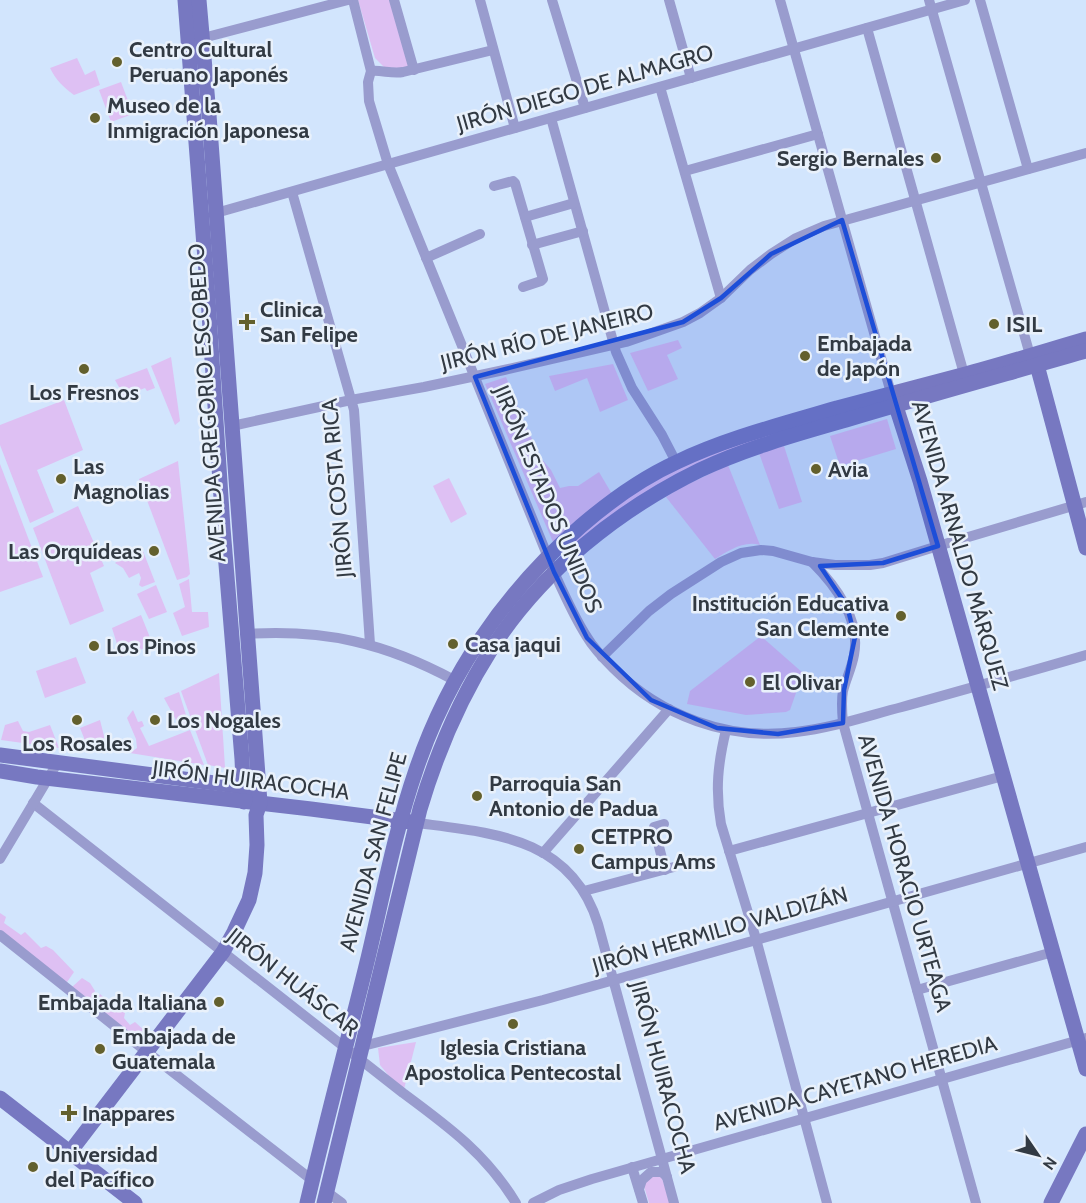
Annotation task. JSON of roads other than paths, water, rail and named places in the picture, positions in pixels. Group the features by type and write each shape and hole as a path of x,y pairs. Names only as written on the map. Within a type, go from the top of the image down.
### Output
{"street":[{"name":"AVENIDA GREGORIO ESCOBEDO","path":"70,1152 223,952 243,915 252,891 257,855 256,815 259,796 247,634 231,521 231,426 194,123 185,0"},
{"name":"AVENIDA GREGORIO ESCOBEDO","path":"199,0 216,213 215,297 231,521 243,794"},
{"path":"202,38 348,0"},
{"name":"JIRÓN ESTADOS UNIDOS","path":"353,0 371,70 368,82 369,101 388,164 554,572 587,638 602,657 635,688 651,700 669,709 726,730 778,734 843,723 1086,655"},
{"path":"394,0 414,70"},
{"path":"480,0 515,128"},
{"path":"552,0 585,108"},
{"path":"669,0 691,78"},
{"name":"AVENIDA ARNALDO MÁRQUEZ","path":"780,0 893,399 920,481 1053,952 1082,1039 1086,1069"},
{"name":"JIRÓN DIEGO DE ALMAGRO","path":"216,213 867,28 930,5 965,0"},
{"path":"980,0 1028,170"},
{"path":"930,5 1034,360 1080,504 1086,548"},
{"path":"867,28 964,374"},
{"path":"371,70 396,73 493,50"},
{"path":"660,87 721,298"},
{"path":"551,118 616,352 632,388 676,462"},
{"path":"194,123 209,119"},
{"path":"684,171 818,134"},
{"name":"JIRÓN RÍO DE JANEIRO","path":"231,426 351,400 475,377 627,342 700,313 721,298 750,270 796,238 842,220 1086,153"},
{"path":"494,186 514,182 543,279 523,287"},
{"name":"JIRÓN COSTA RICA","path":"292,192 354,410 370,644"},
{"path":"525,217 574,202"},
{"path":"532,245 583,231"},
{"path":"426,258 480,234"},
{"name":"AVENIDA SAN FELIPE","path":"307,1203 412,780 424,747 464,662 493,620 530,574 582,525 613,501 676,462 727,442 813,415 893,399 1034,360 1086,339"},
{"name":"AVENIDA SAN FELIPE","path":"326,1197 430,776 467,691 492,647 528,600 554,572 587,543 659,492 702,469 770,442 964,374 1086,351"},
{"path":"602,657 649,611 721,562 741,553 773,551 835,566 870,565 1080,504"},
{"name":"AVENIDA HORACIO URTEAGA","path":"812,562 828,577 847,606 855,637 855,653 843,690 841,708 843,723 976,1203"},
{"path":"247,634 321,635 370,644 418,661 454,680"},
{"path":"543,853 669,709"},
{"path":"726,730 718,768 717,786 721,824 756,939 827,1203"},
{"name":"JIRÓN HUIRACOCHA","path":"0,755 177,778 243,794 401,821 496,834 526,844 543,853 571,876 584,891 594,912 674,1203"},
{"path":"0,859 58,762"},
{"name":"JIRÓN HUIRACOCHA","path":"0,771 175,794 243,794"},
{"path":"729,851 1003,776"},
{"path":"175,794 177,778"},
{"name":"JIRÓN HUÁSCAR","path":"33,803 346,1047 362,1053 465,1141 494,1171 516,1203"},
{"path":"584,891 669,868 654,827 664,824"},
{"name":"JIRÓN HERMILIO VALDIZÁN","path":"362,1053 756,939 1086,847"},
{"path":"0,935 312,1180"},
{"path":"917,990 1053,952"},
{"name":"AVENIDA CAYETANO HEREDIA","path":"533,1203 571,1186 662,1158 1082,1039"},
{"path":"0,1098 135,1203"},
{"path":"1051,1203 1086,1134"},
{"path":"632,1167 643,1203"},
{"path":"639,1189 642,1180 651,1172 662,1172 667,1177"},
{"path":"326,1197 342,1203"}],"place":[{"name":"Centro Cultural Peruano Japonés","path":"117,62"},
{"name":"Museo de la Inmigración Japonesa","path":"95,118"},
{"name":"Sergio Bernales","path":"936,158"},
{"name":"Clinica San Felipe","path":"247,322"},
{"name":"ISIL","path":"994,324"},
{"name":"Embajada de Japón","path":"805,356"},
{"name":"Los Fresnos","path":"84,369"},
{"name":"Avia","path":"816,469"},
{"name":"Las Magnolias","path":"61,479"},
{"name":"Las Orquídeas","path":"154,551"},
{"name":"Institución Educativa San Clemente","path":"901,616"},
{"name":"Casa jaqui","path":"453,644"},
{"name":"Los Pinos","path":"94,646"},
{"name":"El Olivar","path":"750,682"},
{"name":"Los Rosales","path":"77,720"},
{"name":"Los Nogales","path":"155,720"},
{"name":"Parroquia San Antonio de Padua","path":"477,796"},
{"name":"CETPRO Campus Ams","path":"579,849"},
{"name":"Embajada Italiana","path":"219,1002"},
{"name":"Iglesia Cristiana Apostolica Pentecostal","path":"513,1024"},
{"name":"Embajada de Guatemala","path":"100,1049"},
{"name":"Inappares","path":"69,1113"},
{"name":"Universidad del Pacífico","path":"33,1167"}]}
